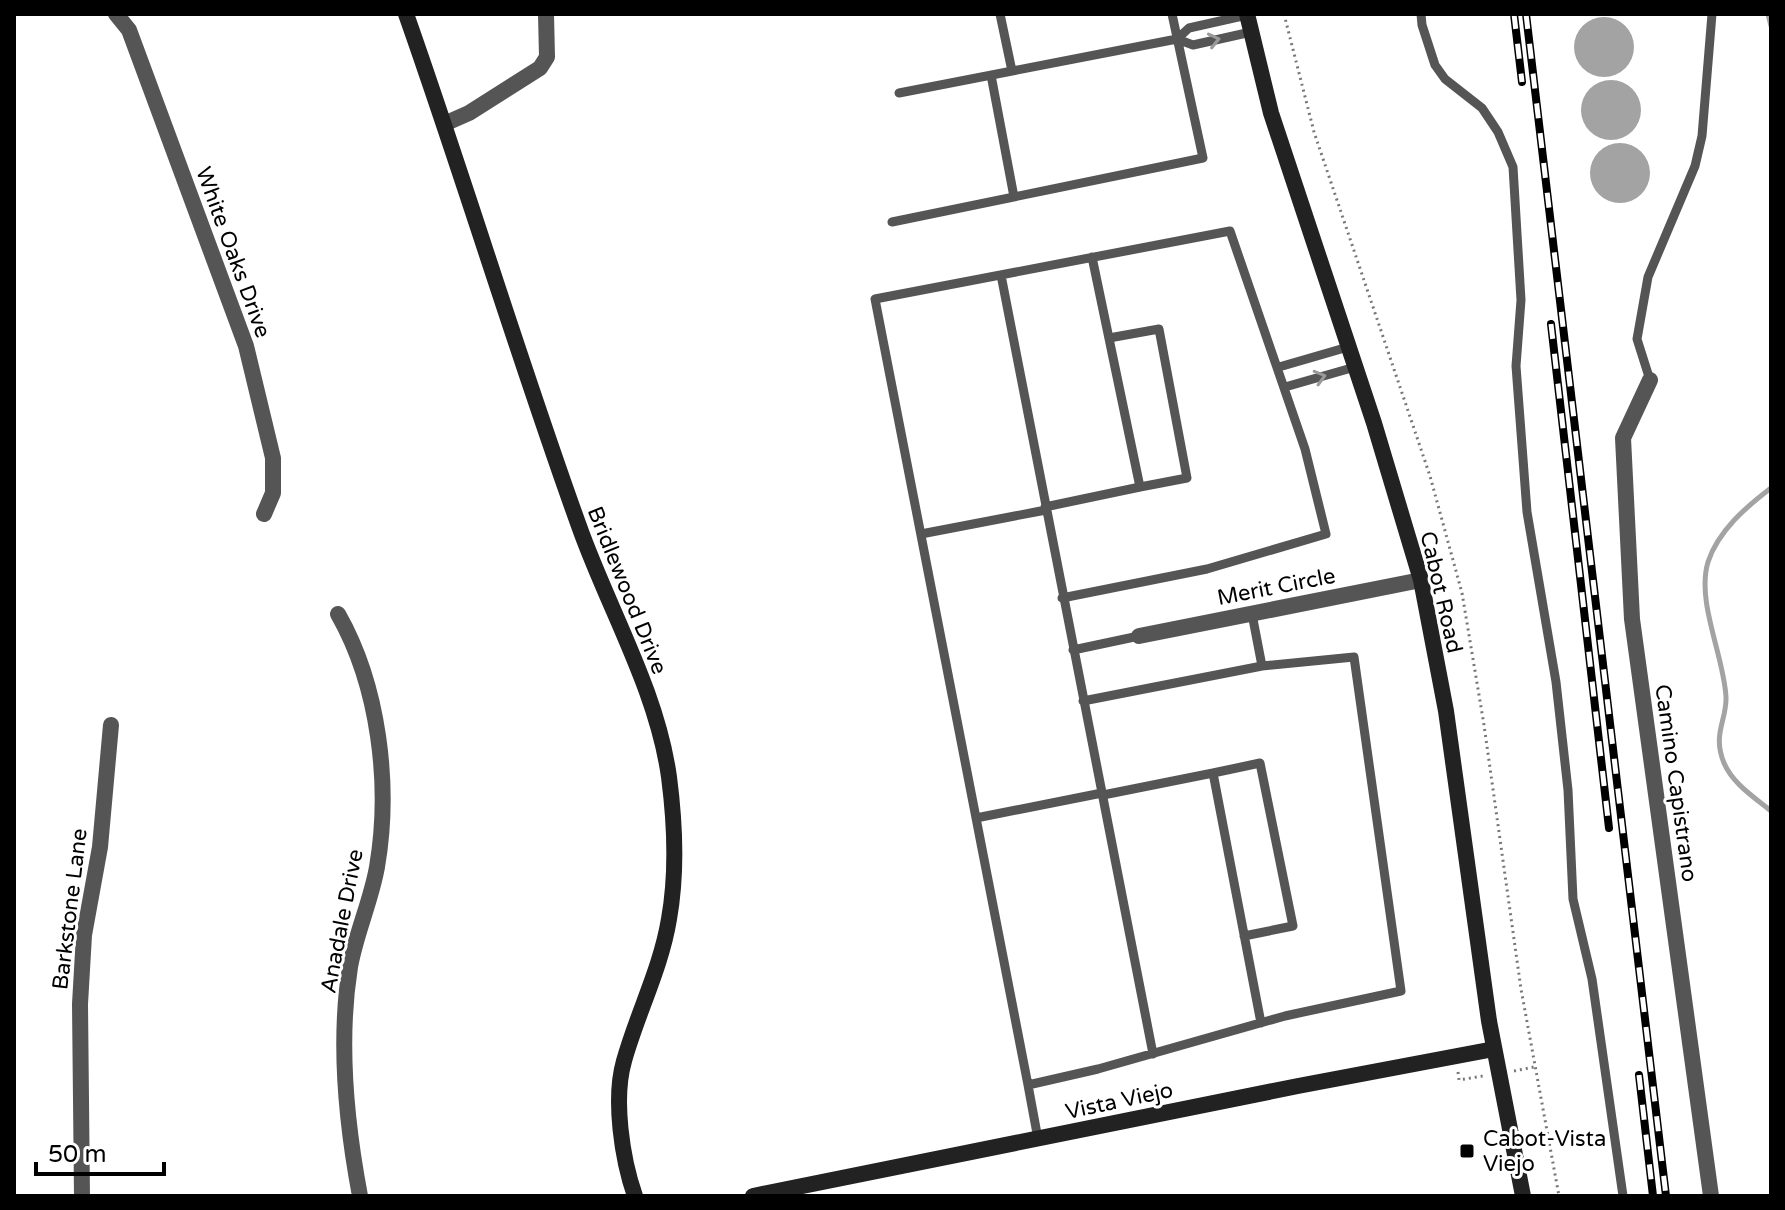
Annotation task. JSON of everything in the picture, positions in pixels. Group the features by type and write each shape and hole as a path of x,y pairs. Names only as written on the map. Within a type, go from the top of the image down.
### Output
{"street":[{"name":"White Oaks Drive","path":"116,14 129,30 246,346 273,458 273,493 264,514"},
{"name":"Bridlewood Drive","path":"406,14 555,461 656,721 668,775 674,838 669,920 623,1065 622,1143 626,1173 635,1196"},
{"path":"444,124 469,113 540,68 547,57 546,14"},
{"name":"Cabot Road","path":"1249,20 1271,113 1421,580 1446,711 1494,1049 1523,1196"},
{"name":"Camino Capistrano","path":"1650,380 1623,438 1632,619 1711,1196"},
{"name":"Merit Circle","path":"1139,636 1421,580"},
{"name":"Anadale Drive","path":"338,614 353,641 363,674 381,765 382,814 377,868 350,968 345,1033 346,1097 360,1196"},
{"name":"Barkstone Lane","path":"82,1196 80,1004 84,935 100,847 111,725"},
{"name":"Vista Viejo","path":"753,1196 1494,1049"}],"lane":[{"path":"1000,14 1012,71"},
{"path":"892,222 1203,158 1172,14"},
{"path":"1421,14 1435,65 1445,79 1482,108 1498,132 1513,167 1521,300 1516,366 1527,512 1556,682 1568,790 1573,899 1592,979 1623,1196"},
{"path":"1650,380 1637,339 1638,330 1648,277 1695,166 1702,136 1712,14"},
{"path":"1177,39 1189,28 1249,20"},
{"path":"899,93 1177,39 1193,45 1249,20"},
{"path":"991,75 1014,197"},
{"path":"1038,1139 875,299 1230,231 1305,449 1326,534 1207,569 1062,598"},
{"path":"1092,257 1140,487"},
{"path":"1001,275 1153,1054"},
{"path":"921,534 1187,478 1159,329 1109,338"},
{"path":"1279,367 1348,347"},
{"path":"1285,387 1355,367"},
{"path":"1252,614 1262,666"},
{"path":"1073,650 1139,636"},
{"path":"1028,1085 1261,1023 1401,991 1354,657 1262,666 1083,701"},
{"path":"976,818 1260,763 1293,926 1244,936"},
{"path":"1213,773 1261,1023"}],"shaded area":[{"path":"1604,17 1615,19 1625,26 1632,36 1632,58 1625,68 1615,75 1604,77 1593,75 1583,68 1576,58 1574,47 1576,36 1583,26 1593,19"},
{"path":"1611,80 1622,82 1632,89 1639,99 1639,121 1632,131 1622,138 1611,140 1600,138 1590,131 1583,121 1581,110 1583,99 1590,89 1600,82"},
{"path":"1620,143 1631,145 1641,152 1648,162 1648,184 1641,194 1631,201 1620,203 1609,201 1599,194 1592,184 1590,173 1592,162 1599,152 1609,145"}],"waterway":[{"path":"1768,14 1771,26"},
{"path":"1771,488 1726,530 1708,562 1705,578 1705,594 1726,697 1719,744 1721,753 1724,763 1744,790 1771,811"}],"railway":[{"path":"1514,14 1522,82"},
{"path":"1526,14 1666,1196"},
{"path":"1551,324 1609,828"},
{"path":"1639,1075 1653,1196"}],"place":[{"name":"Cabot-Vista Viejo","path":"1467,1151"}]}
